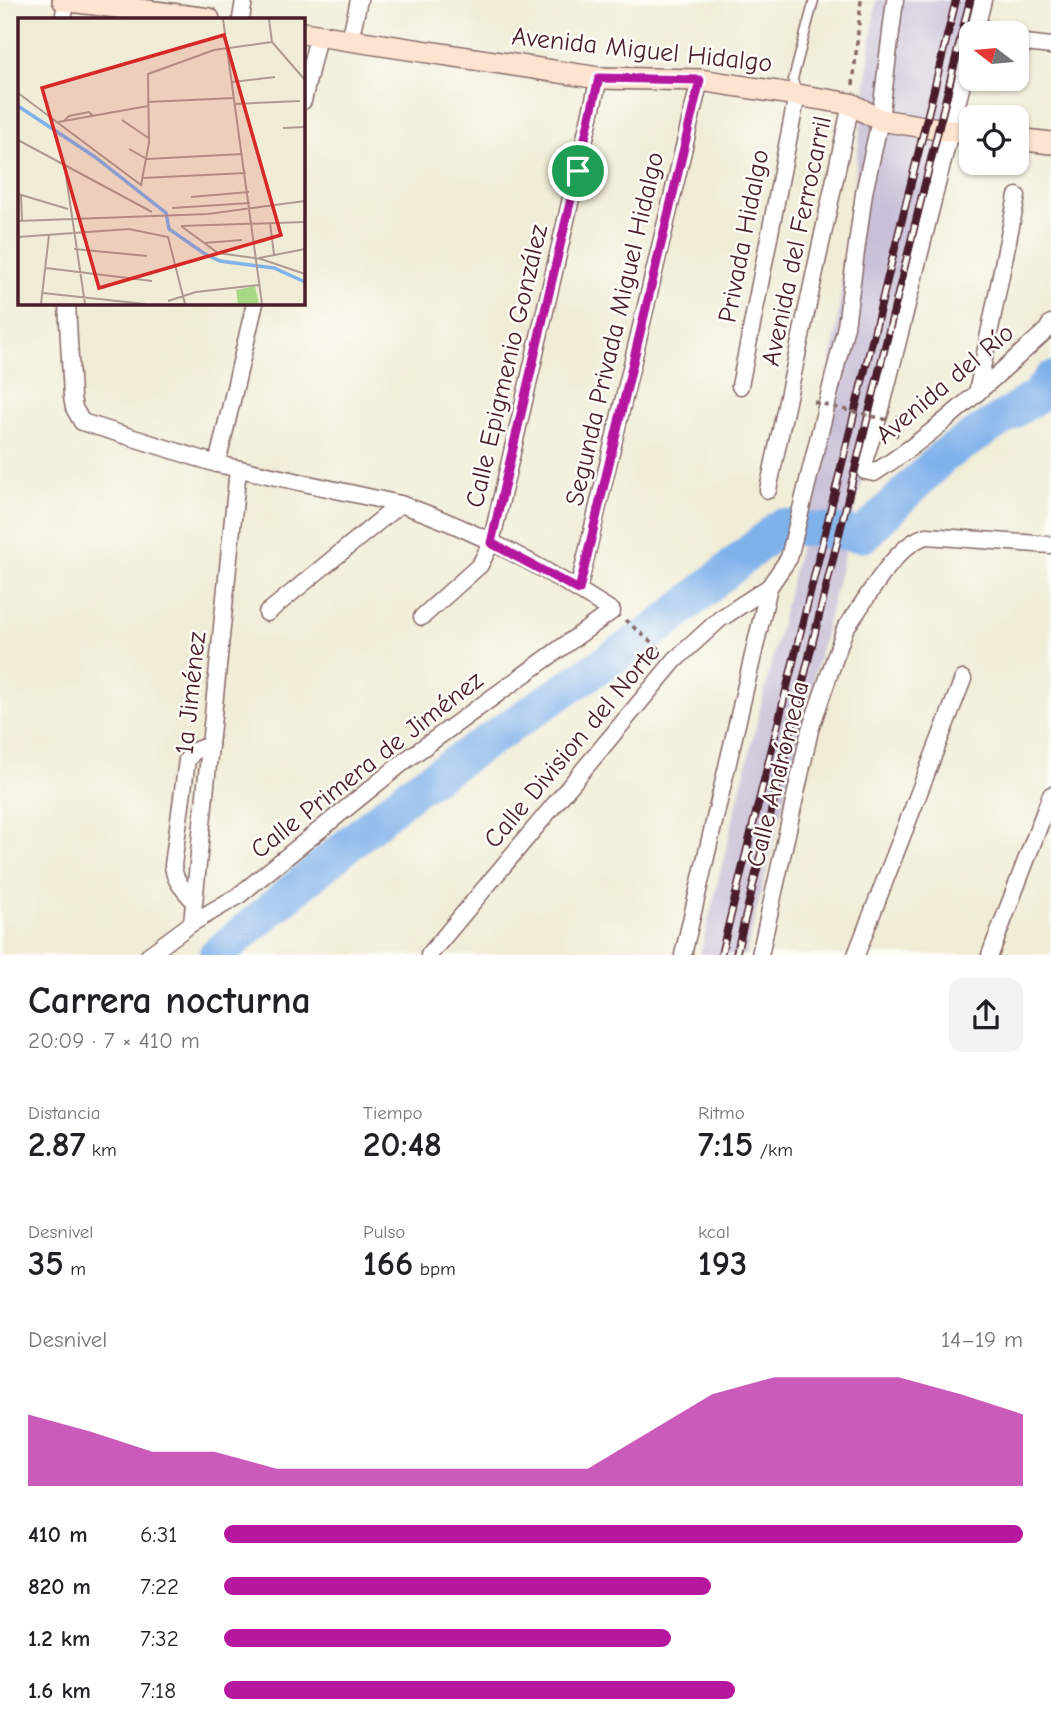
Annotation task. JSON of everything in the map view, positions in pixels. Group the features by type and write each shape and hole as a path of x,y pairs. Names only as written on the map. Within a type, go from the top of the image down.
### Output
{"street":[{"path":"63,18 65,0 201,18"},
{"path":"240,18 244,0"},
{"path":"350,40 359,0"},
{"path":"682,955 769,587 789,558 846,326 864,193 880,120 895,0"},
{"path":"978,21 983,0"},
{"path":"304,91 310,34"},
{"name":"Avenida Miguel Hidalgo","path":"310,34 599,78 700,80 851,104 880,120 959,133"},
{"path":"1029,43 1051,46"},
{"name":"Calle Epigmenio González","path":"422,617 480,565 491,543 599,78"},
{"name":"Segunda Privada Miguel Hidalgo","path":"579,590 700,80"},
{"name":"Privada Hidalgo","path":"740,386 797,95"},
{"name":"Avenida del Ferrocarril","path":"768,490 851,104"},
{"path":"1029,140 1051,143"},
{"path":"886,417 959,141"},
{"path":"977,393 1017,197"},
{"path":"66,304 72,397 74,408 82,422 217,464 400,504 491,543 579,590 617,614"},
{"path":"217,464 255,304"},
{"name":"Avenida del Río","path":"886,417 865,458 865,471 874,473 892,461 977,393 1047,330 1051,323"},
{"name":"1a Jiménez","path":"192,923 238,468"},
{"path":"267,613 400,504"},
{"name":"Calle Andrómeda","path":"760,955 810,730 845,629 902,549 918,538 927,536 1051,545"},
{"name":"Calle Division del Norte","path":"429,955 675,660 720,619 769,587"},
{"name":"Calle Primera de Jiménez","path":"149,955 192,923 238,896 406,760 617,614"},
{"path":"856,955 963,679"},
{"path":"194,901 178,884 173,865 187,760 194,751 210,745"},
{"path":"990,955 1051,795"}],"lane":[{"path":"797,95 793,79 814,0"}],"path":[{"name":"Avenida del Ferrocarril","path":"851,104 861,0"},
{"path":"814,402 900,418 892,461"},
{"path":"617,614 658,647"}],"shaded area":[{"path":"876,0 980,0 975,21 959,21 959,86 746,955 700,955 812,496 838,317"}],"waterway":[{"path":"216,955 411,792 662,625 781,526 863,535 942,457 1037,396 1051,379"}],"railway":[{"path":"721,955 956,0"},
{"path":"736,955 970,0"}],"route":[{"path":"599,78 700,80 579,590 491,543 578,171 599,78"}]}
